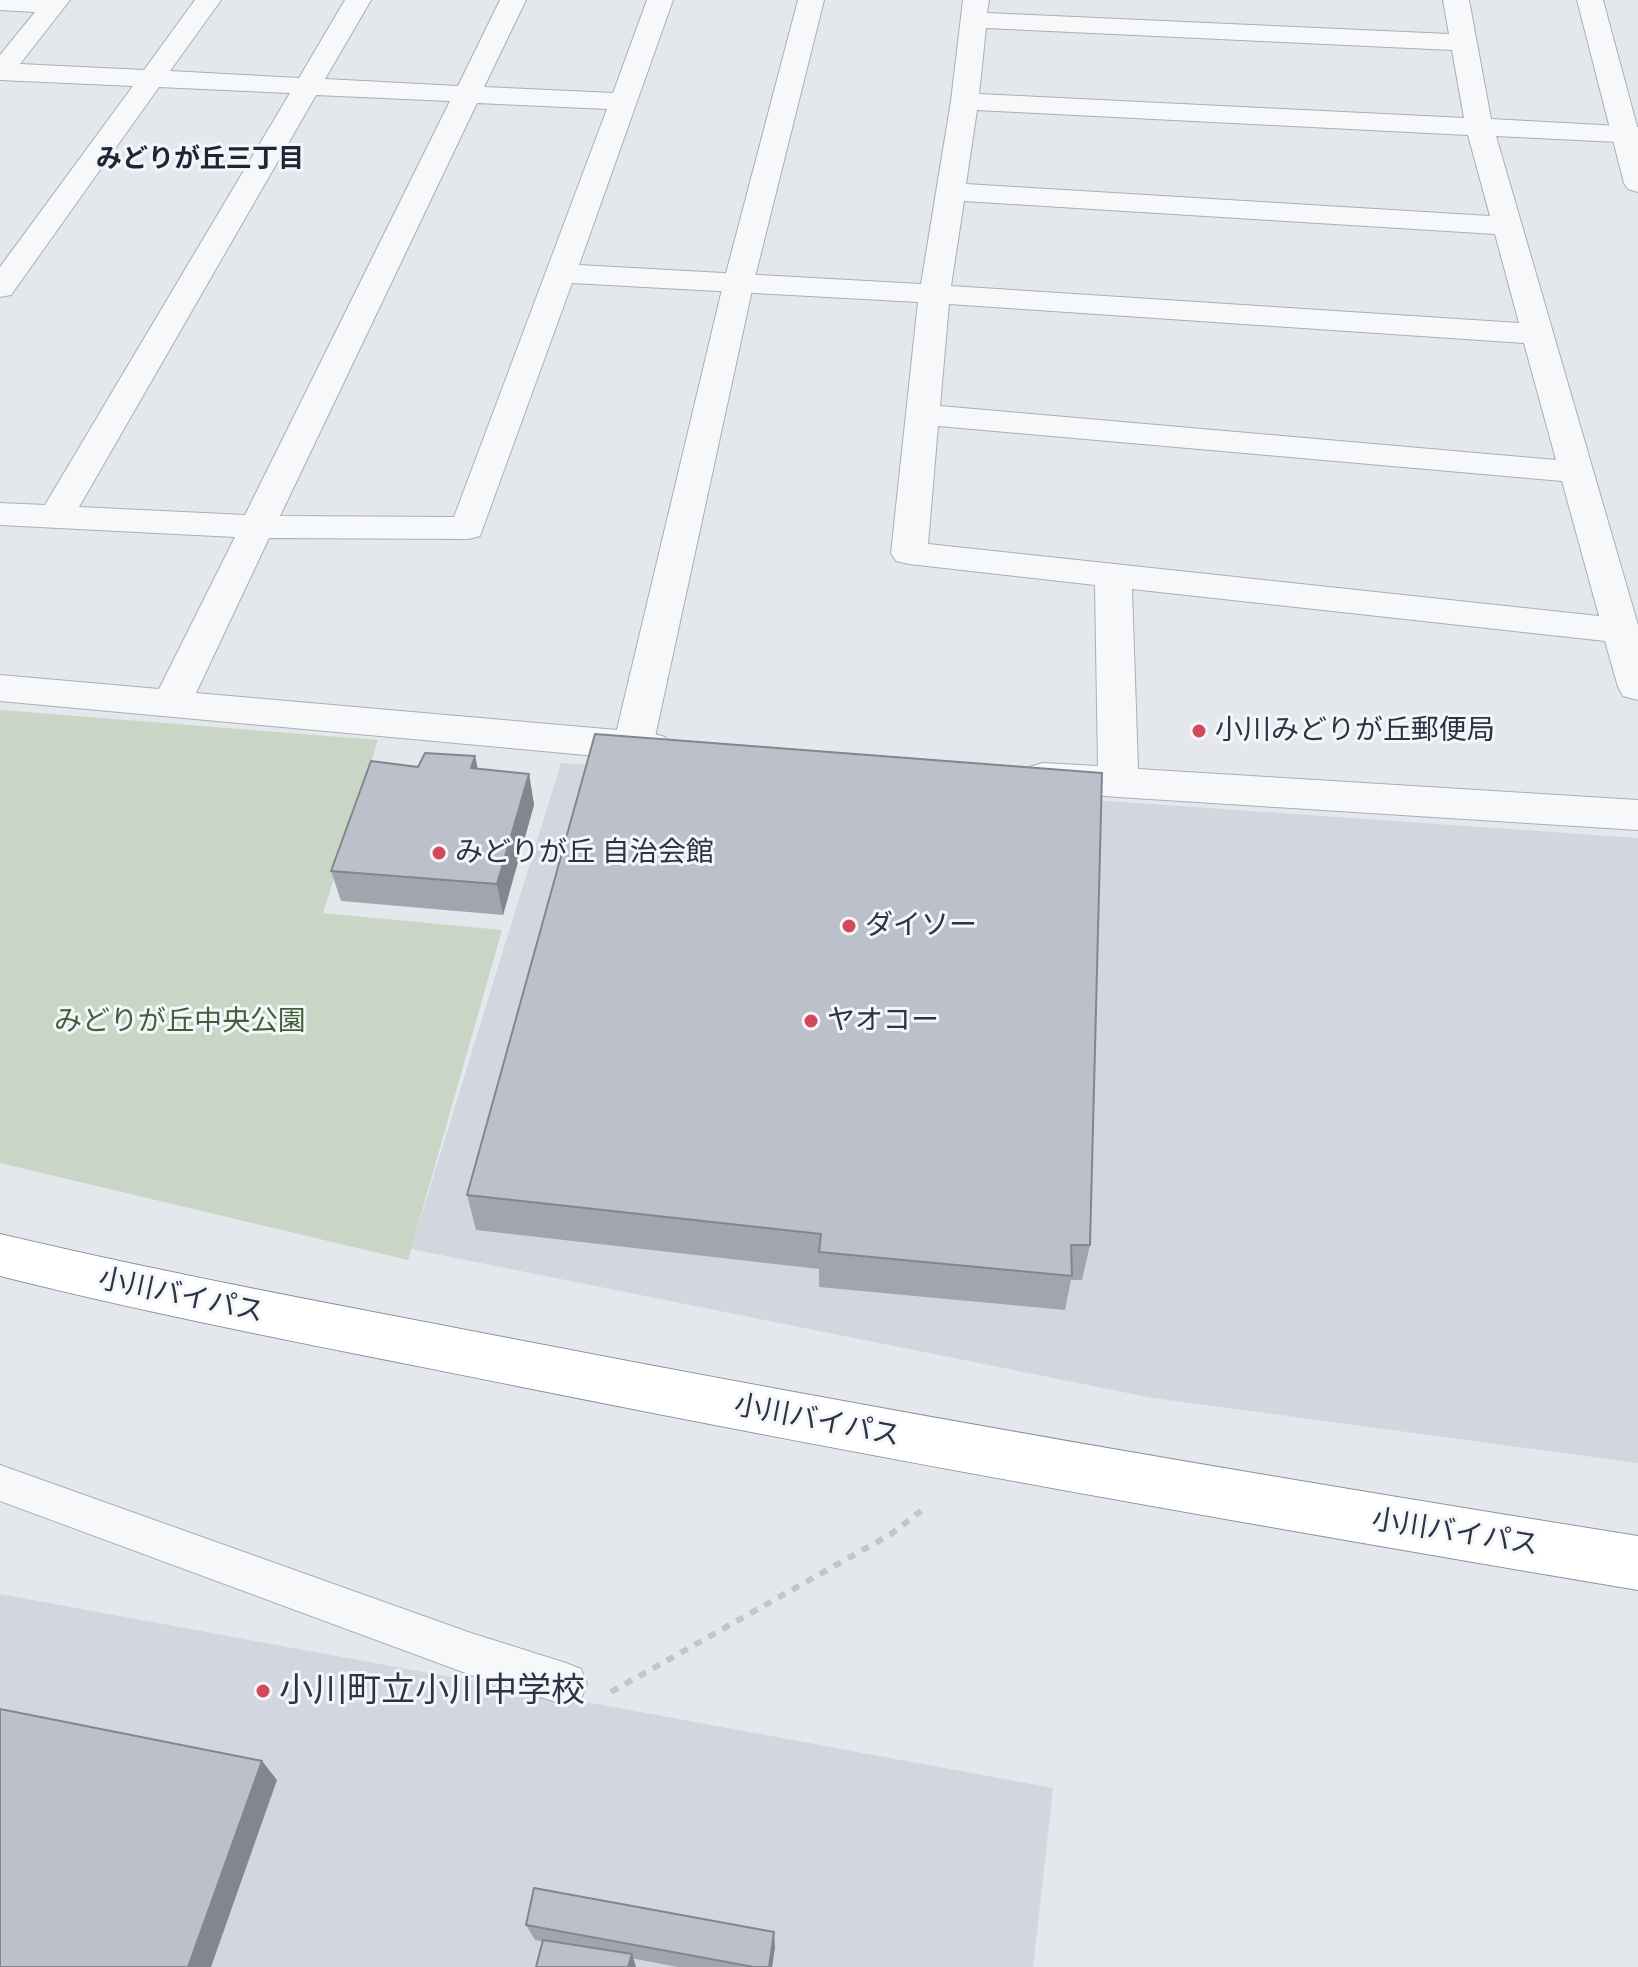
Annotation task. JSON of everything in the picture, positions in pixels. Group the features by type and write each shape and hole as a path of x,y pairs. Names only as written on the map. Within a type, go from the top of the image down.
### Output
{"highway":[{"name":"小川バイパス","path":"0,1255 115,1283 701,1399 1179,1488 1638,1563"}],"street":[{"path":"0,288 208,0"},
{"path":"56,516 358,0"},
{"path":"172,702 513,0"},
{"path":"0,514 257,527 468,528 660,0"},
{"path":"633,746 739,281 811,0"},
{"path":"1456,0 1479,126 1637,687"},
{"path":"1590,0 1632,135 1638,183"},
{"path":"0,2 55,2"},
{"path":"0,71 55,2"},
{"path":"1465,43 975,10 965,101 934,296 909,553 1622,631"},
{"path":"0,71 622,102"},
{"path":"965,101 1632,135"},
{"path":"950,192 1509,226"},
{"path":"561,273 739,281 1538,334"},
{"path":"924,415 1577,472"},
{"path":"1113,576 1118,783"},
{"path":"0,688 680,749"},
{"path":"1008,774 1638,815"}],"lane":[{"path":"0,1483 471,1654 566,1684"}],"path":[{"path":"609,1693 891,1534 921,1511"}],"shaded area":[{"path":"561,763 1638,838 1638,1463 1153,1398 411,1249"},
{"name":"小川町立小川中学校","path":"0,1594 1053,1788 1033,1967 0,1967"}],"green space":[{"name":"みどりが丘中央公園","path":"0,710 378,740 323,913 502,930 408,1260 0,1163"}],"building":[{"name":"ヤオコー","path":"595,734 1102,773 1090,1245 1071,1245 1072,1276 819,1252 821,1234 467,1195"},
{"name":"みどりが丘 自治会館","path":"425,753 475,756 471,768 529,774 497,884 331,871 371,761 418,767"},
{"path":"0,1709 262,1761 188,1967 0,1967"},
{"path":"534,1888 774,1932 769,1967 754,1967 526,1925"},
{"path":"543,1940 632,1954 628,1967 536,1967"}],"place":[{"name":"小川みどりが丘郵便局","path":"1199,731"},
{"name":"みどりが丘 自治会館","path":"439,853"},
{"name":"ダイソー","path":"849,926"},
{"name":"ヤオコー","path":"811,1021"},
{"name":"小川町立小川中学校","path":"263,1691"}],"district":[{"name":"みどりが丘三丁目","path":"200,159"}]}
